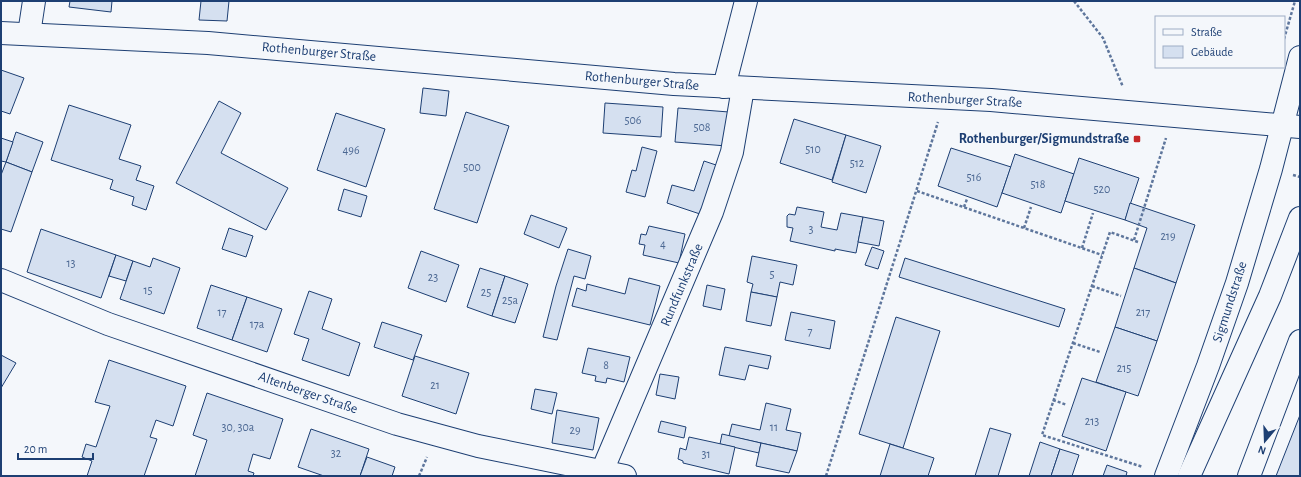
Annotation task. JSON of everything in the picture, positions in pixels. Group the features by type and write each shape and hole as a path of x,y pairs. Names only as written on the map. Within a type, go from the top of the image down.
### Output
{"main road":[{"path":"29,34 34,1"},
{"name":"Rundfunkstraße","path":"601,474 712,212 732,152 733,87 746,1"},
{"name":"Rothenburger Straße","path":"1,33 116,37 275,48 558,74 733,87 946,98 1133,111 1291,126"},
{"path":"1291,126 1300,57"},
{"name":"Sigmundstraße","path":"1166,475 1225,319 1250,239 1291,126"},
{"path":"1189,476 1270,296 1300,218"},
{"name":"Altenberger Straße","path":"1,280 108,324 397,424 478,446 601,474 625,476"},
{"path":"1249,476 1300,342"}],"path":[{"path":"1074,1 1103,38 1133,111"},
{"path":"1285,36 1295,1"},
{"path":"826,476 946,98"},
{"path":"1166,475 1042,435 1110,232 1136,241 1166,144 1168,114"},
{"path":"917,191 1102,255"},
{"path":"964,207 967,198"},
{"path":"1024,228 1031,207"},
{"path":"1082,248 1093,213"},
{"path":"1092,286 1120,296"},
{"path":"1073,343 1100,352"},
{"path":"1053,400 1067,405"}],"building":[{"path":"70,1 112,1 111,12 69,7"},
{"path":"201,1 229,1 227,21 199,20"},
{"path":"1,70 24,78 10,114 1,111"},
{"path":"423,88 449,91 446,116 420,113"},
{"path":"219,101 241,113 221,153 288,188 266,230 176,183"},
{"path":"605,103 663,107 661,137 603,133"},
{"path":"69,105 131,125 119,159 141,166 136,180 154,186 146,210 132,205 134,197 110,189 113,180 51,160"},
{"path":"678,108 729,112 727,146 675,142"},
{"path":"466,112 509,126 477,223 434,209"},
{"path":"336,113 385,129 366,187 317,170"},
{"path":"794,119 846,135 832,180 780,163"},
{"path":"16,132 43,142 32,172 6,162"},
{"path":"846,135 881,146 866,193 832,182"},
{"path":"1,138 13,142 6,162 1,161"},
{"path":"642,147 657,151 645,197 626,192 632,170 636,171"},
{"path":"951,148 1011,167 997,207 938,186"},
{"path":"1015,154 1074,174 1061,213 1002,193"},
{"path":"1079,158 1139,178 1125,220 1065,201"},
{"path":"704,161 722,167 706,216 667,203 672,185 694,191"},
{"path":"6,162 32,172 11,232 1,229 1,175"},
{"path":"344,189 367,196 361,217 338,210"},
{"path":"1130,203 1195,225 1176,283 1134,268 1147,228 1125,220"},
{"path":"797,207 824,212 821,227 837,230 841,213 863,217 856,253 835,249 835,251 790,241 793,228 787,227 787,216 789,214 795,215"},
{"path":"531,215 567,228 559,248 524,234"},
{"path":"863,217 884,221 879,246 858,242"},
{"path":"649,226 685,234 679,263 643,255 645,245 639,244 641,234 646,235"},
{"path":"229,228 253,236 246,257 222,249"},
{"path":"41,229 116,255 101,298 27,272"},
{"path":"872,247 884,251 878,269 865,265"},
{"path":"568,249 591,256 585,279 574,276 557,340 543,337 556,286"},
{"path":"421,251 459,265 446,302 408,288"},
{"path":"116,255 133,261 126,281 109,276"},
{"path":"752,256 797,265 793,285 780,282 777,297 751,292 753,284 747,282"},
{"path":"153,258 180,268 164,314 120,299 133,261 150,267"},
{"path":"905,258 1065,309 1059,327 899,277"},
{"path":"480,268 505,276 492,316 467,307"},
{"path":"1134,268 1176,283 1157,341 1115,327"},
{"path":"505,276 528,284 515,323 492,316"},
{"path":"629,278 660,286 650,325 572,306 577,288 586,291 587,284 625,294"},
{"path":"211,285 247,297 232,340 197,328"},
{"path":"707,285 725,289 721,310 703,306"},
{"path":"309,291 332,299 322,329 360,343 349,376 302,360 309,339 294,334"},
{"path":"751,292 777,297 771,326 746,321"},
{"path":"247,297 282,309 267,352 232,340"},
{"path":"791,312 835,321 830,349 785,340"},
{"path":"896,317 940,331 903,448 859,434"},
{"path":"382,322 422,335 413,360 374,347"},
{"path":"1115,327 1157,341 1138,396 1096,382"},
{"path":"725,347 771,356 768,369 749,365 745,380 719,375"},
{"path":"588,348 630,357 624,382 607,378 606,383 595,381 596,376 582,373"},
{"path":"1,355 16,363 1,388"},
{"path":"415,356 469,373 456,414 402,396"},
{"path":"109,360 186,386 173,426 156,420 150,437 157,439 144,476 87,476 92,461 82,457 86,444 96,447 110,406 95,402"},
{"path":"660,374 679,377 675,399 656,395"},
{"path":"1082,378 1126,392 1106,451 1062,436"},
{"path":"535,389 557,393 552,414 531,409"},
{"path":"207,393 283,419 270,459 253,454 248,471 254,473 253,476 195,476 207,440 193,435"},
{"path":"766,403 791,409 786,430 801,433 797,451 729,436 732,424 760,430"},
{"path":"557,410 599,418 593,450 552,443"},
{"path":"1300,415 1300,476 1276,476"},
{"path":"661,421 686,427 684,438 658,432"},
{"path":"990,428 1011,434 998,476 975,476"},
{"path":"311,429 369,449 360,476 324,476 298,467"},
{"path":"722,434 761,443 759,453 720,444"},
{"path":"689,437 735,447 729,474 683,463 683,461 678,459 680,448 686,450"},
{"path":"1040,442 1060,449 1051,476 1029,476"},
{"path":"761,443 797,451 789,473 756,466"},
{"path":"890,444 934,458 928,476 880,476"},
{"path":"1060,449 1079,455 1072,476 1051,476"},
{"path":"367,457 395,467 392,476 360,476"},
{"path":"1107,465 1127,472 1126,476 1103,476"}],"place":[{"name":"Rothenburger/Sigmundstraße","path":"1137,139"}]}
